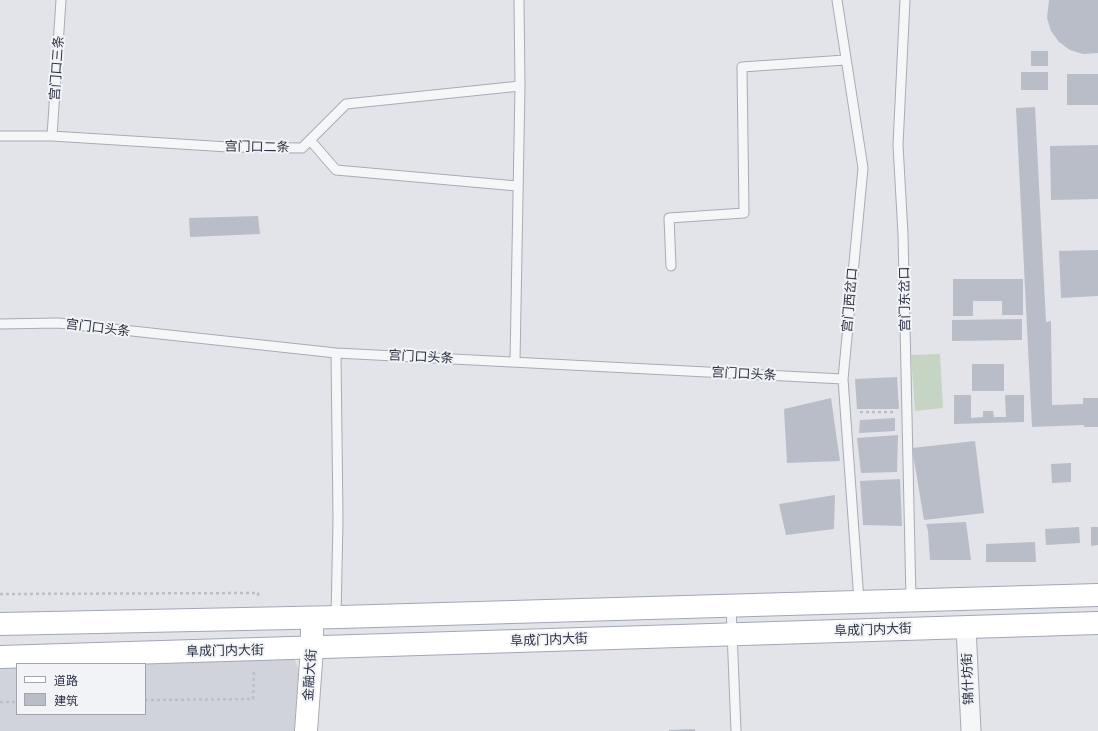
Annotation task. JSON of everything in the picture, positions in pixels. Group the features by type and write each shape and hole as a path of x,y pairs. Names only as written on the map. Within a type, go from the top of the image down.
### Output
{"main road":[{"path":"0,624 336,618 911,599 1098,595"},
{"name":"金融大街","path":"306,731 312,648 312,618"},
{"name":"阜成门内大街","path":"0,657 1098,623"}],"street":[{"name":"锦什坊街","path":"966,627 971,731"}],"lane":[{"name":"宫门口三条","path":"52,136 61,0"},
{"path":"515,361 520,86 519,0"},
{"name":"宫门西岔口","path":"837,0 862,168 843,379 859,601"},
{"name":"宫门东岔口","path":"905,0 898,145 903,234 911,599"},
{"path":"671,266 669,218 744,213 742,68 845,60"},
{"name":"宫门口二条","path":"0,136 52,136 228,147 302,148 346,104 520,86"},
{"path":"310,140 336,170 517,186"},
{"name":"宫门口头条","path":"0,324 58,323 336,353 843,379"},
{"path":"336,353 338,520 336,618"},
{"path":"731,606 736,731"}],"path":[{"path":"845,412 907,412"},
{"path":"0,702 16,702"}],"shaded area":[{"path":"286,640 299,670 294,731 0,731 0,648"}],"green space":[{"path":"940,354 943,408 915,411 911,355"}],"building":[{"path":"1049,0 1098,0 1098,53 1083,54 1070,50 1059,42 1051,31 1047,18"},
{"path":"1031,51 1048,51 1048,66 1031,66"},
{"path":"1021,72 1048,72 1048,90 1021,90"},
{"path":"1067,74 1098,74 1098,105 1067,105"},
{"path":"1035,107 1046,322 1051,321 1052,405 1083,404 1083,398 1098,398 1098,427 1084,427 1084,425 1032,427 1016,108"},
{"path":"1098,145 1098,199 1051,200 1050,146"},
{"path":"258,216 260,234 190,237 189,218"},
{"path":"1098,250 1098,296 1061,298 1059,251"},
{"path":"953,279 1023,279 1023,315 1002,315 1002,301 973,301 973,316 953,316"},
{"path":"1022,319 1022,340 952,341 952,320"},
{"path":"972,364 1004,364 1004,391 972,391"},
{"path":"897,377 899,409 857,409 855,379"},
{"path":"954,395 971,395 971,418 983,417 983,411 993,411 994,417 1006,417 1005,395 1024,395 1024,422 954,424"},
{"path":"831,398 840,461 787,463 784,409"},
{"path":"895,418 895,431 859,433 860,420"},
{"path":"898,435 897,472 861,473 857,438"},
{"path":"975,441 984,513 924,520 912,448"},
{"path":"1071,463 1071,482 1052,483 1051,464"},
{"path":"900,479 902,526 863,525 860,481"},
{"path":"835,495 834,529 786,535 779,504"},
{"path":"966,522 971,560 930,560 928,531 926,524"},
{"path":"1079,527 1080,543 1046,545 1045,529"},
{"path":"1091,527 1098,527 1098,545 1091,546"},
{"path":"1035,542 1036,562 986,562 986,544"},
{"path":"695,729 695,731 669,731 669,730"}]}
